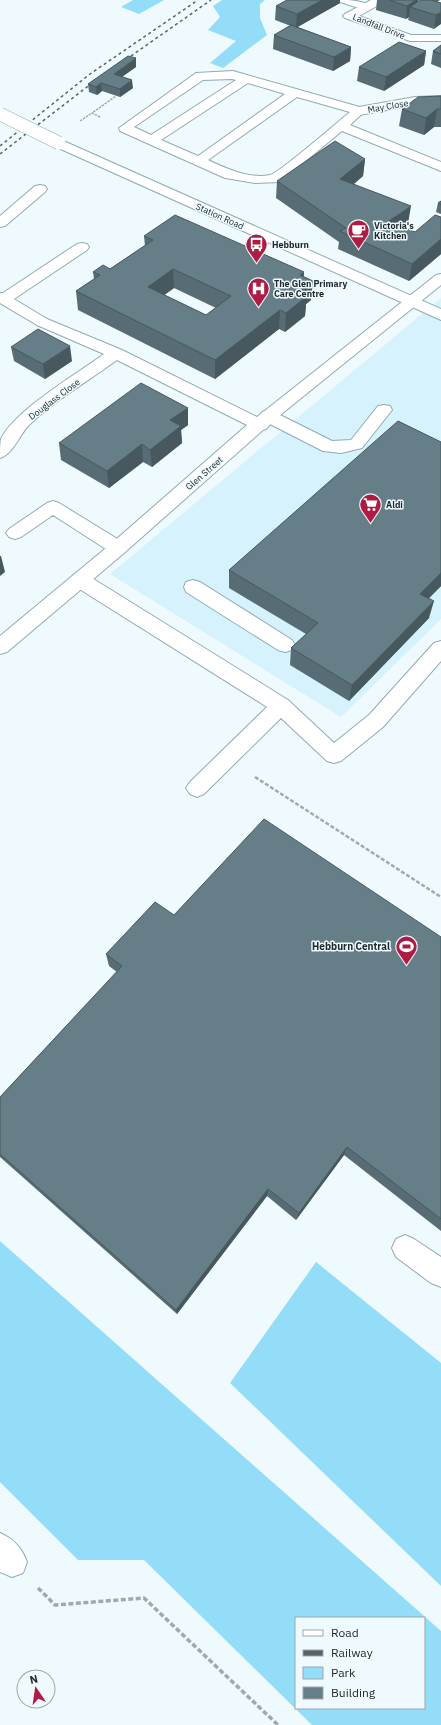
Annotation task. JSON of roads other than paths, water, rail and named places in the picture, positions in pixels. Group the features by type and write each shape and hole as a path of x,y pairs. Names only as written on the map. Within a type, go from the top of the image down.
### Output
{"street":[{"path":"344,0 365,8"},
{"name":"Landfall Drive","path":"380,0 349,16 410,38 441,38"},
{"path":"233,75 360,111 275,179 255,179 230,175 125,128 200,76 233,75"},
{"path":"152,140 246,79"},
{"path":"199,161 295,93"},
{"name":"May Close","path":"360,111 415,101 441,100"},
{"name":"Station Road","path":"0,114 59,143 441,315"},
{"path":"341,126 441,167"},
{"path":"0,223 40,189"},
{"path":"82,247 2,298 42,322 116,353 264,421 329,447 341,447 356,444 384,410"},
{"name":"Glen Street","path":"0,647 118,548 264,421 441,278"},
{"name":"Douglass Close","path":"0,452 28,419 49,401 116,353"},
{"path":"15,533 53,507 118,548"},
{"path":"80,580 281,706 334,755 376,721 441,648"},
{"path":"193,587 285,645"},
{"path":"197,788 228,760 281,706"},
{"path":"405,1248 441,1273"}],"railway":[{"path":"0,146 90,74 198,0"},
{"path":"121,63 211,0"},
{"path":"0,154 96,80"}],"place":[{"name":"Victoria's Kitchen","path":"359,250"},
{"name":"Hebburn","path":"257,264"},
{"name":"The Glen Primary Care Centre","path":"258,308"},
{"name":"Aldi","path":"370,524"},
{"name":"Hebburn Central","path":"406,966"}]}
